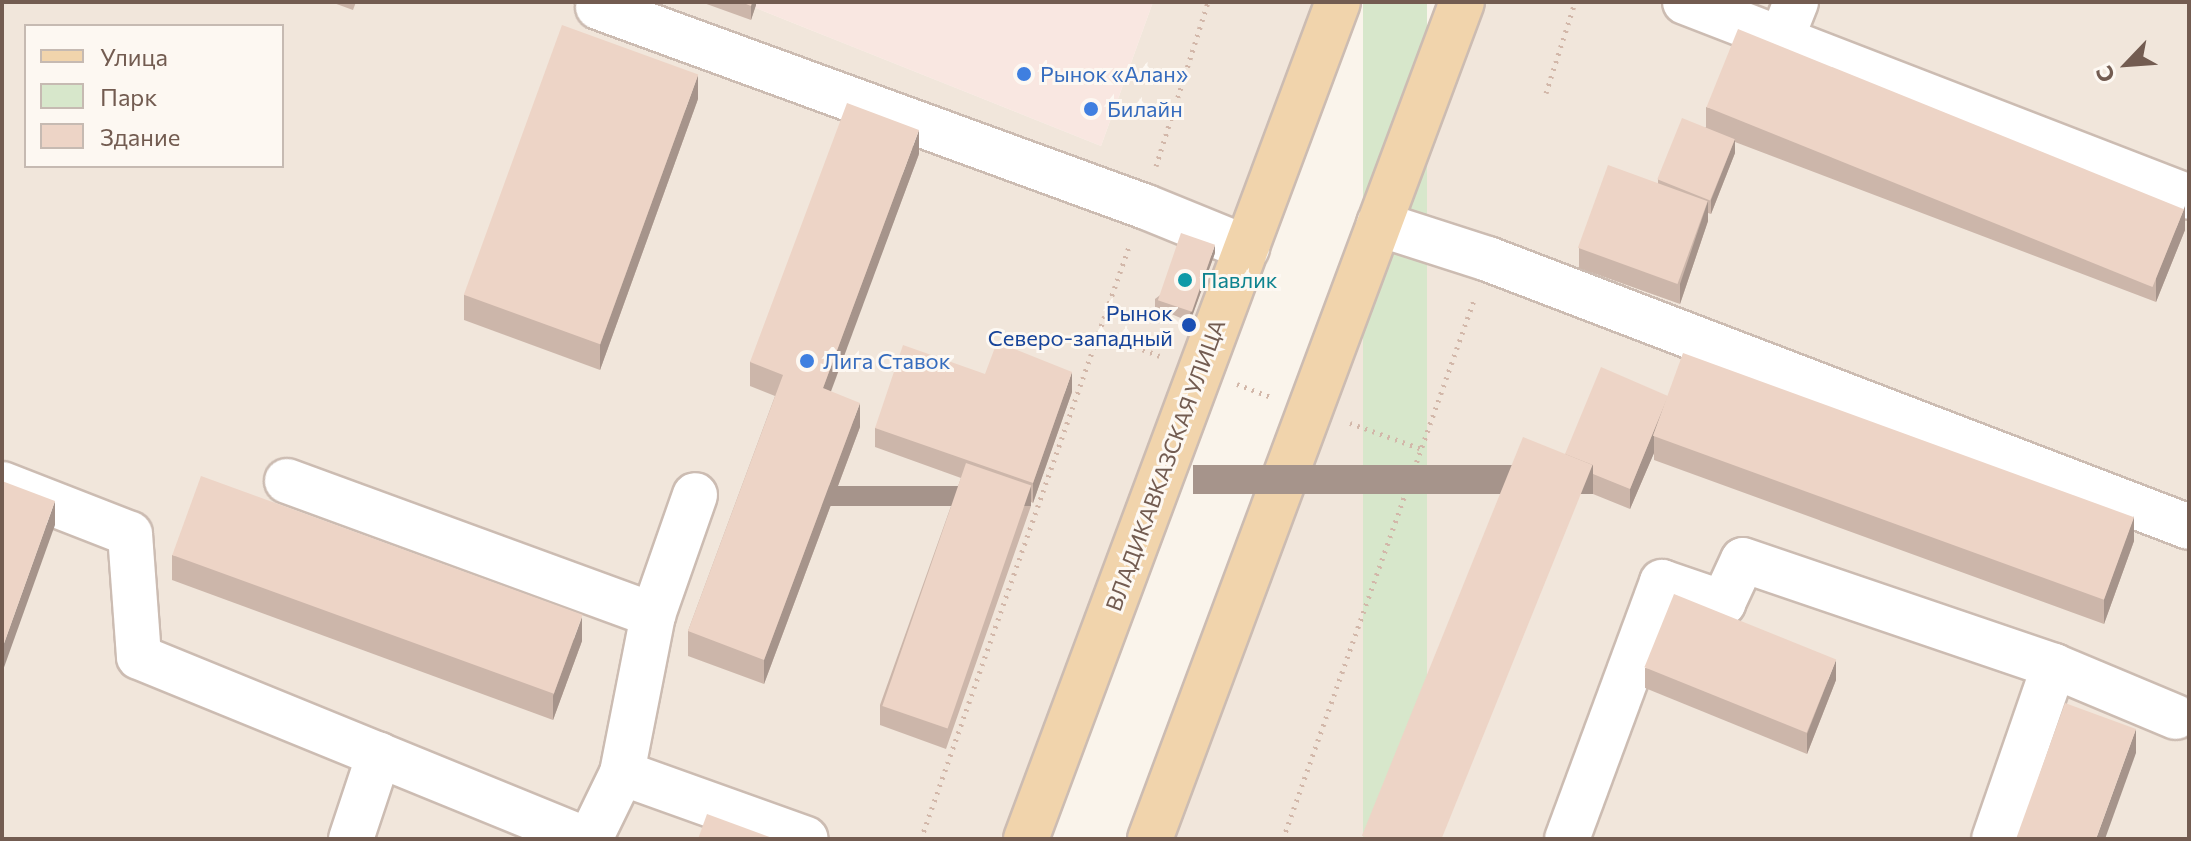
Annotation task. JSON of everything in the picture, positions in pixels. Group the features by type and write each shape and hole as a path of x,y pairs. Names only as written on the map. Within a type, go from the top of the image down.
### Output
{"main road":[{"name":"ВЛАДИКАВКАЗСКАЯ УЛИЦА","path":"1026,839 1338,2"},
{"path":"1150,839 1462,2"}],"lane":[{"path":"1685,2 1788,21 2189,197"},
{"path":"598,7 1146,207 1247,248"},
{"path":"1379,224 1488,259 2189,527"},
{"path":"287,481 653,615"},
{"path":"2,484 130,534 139,657 588,839 622,773 653,615 695,495"},
{"path":"1567,839 1662,582 1723,603 1743,560 2054,666 2185,707"},
{"path":"1994,839 2054,666"},
{"path":"351,839 379,755"},
{"path":"622,773 806,839"}],"path":[{"path":"921,839 1098,332 1146,207 1208,2"},
{"path":"1546,93 1575,2"},
{"path":"1283,839 1488,259"},
{"path":"1098,332 1166,358"},
{"path":"1229,381 1275,399"},
{"path":"1341,420 1422,449"}],"shaded area":[{"path":"2,2 741,2 1101,146 1153,2 1338,2 1026,839 2,839"},
{"name":"Рынок «Алан»","path":"741,2 1153,2 1101,146"},
{"path":"1462,2 2189,2 2189,839 1150,839"}],"green space":[{"path":"1363,2 1427,2 1427,839 1363,839"}],"building":[{"path":"562,25 698,75 600,344 464,295"},
{"path":"1738,29 2184,209 2153,287 1707,107"},
{"path":"847,103 919,130 823,388 860,403 764,660 688,631 783,375 750,362"},
{"path":"1682,118 1735,139 1710,201 1657,179"},
{"path":"1608,165 1708,201 1678,284 1578,248"},
{"name":"Павлик","path":"1181,233 1215,245 1192,312 1158,300"},
{"path":"997,342 1072,372 1033,483 875,428 903,345 985,374"},
{"path":"1683,353 2134,517 2104,600 1653,436"},
{"path":"1601,367 1668,396 1630,489 1593,474 1593,465 1565,454"},
{"path":"1523,437 1593,465 1441,839 1370,839 1362,836"},
{"path":"966,463 1031,485 948,728 882,706"},
{"path":"201,476 583,615 554,694 172,555"},
{"path":"2,481 55,501 2,649"},
{"path":"1674,594 1836,660 1807,733 1644,667"},
{"path":"2065,703 2136,729 2096,839 2016,839"},
{"path":"707,814 775,839 698,839"}],"place":[{"name":"Рынок «Алан»","path":"1024,74"},
{"name":"Билайн","path":"1091,109"},
{"name":"Павлик","path":"1185,280"},
{"name":"Рынок Северо-западный","path":"1189,325"},
{"name":"Лига Ставок","path":"807,361"}]}
